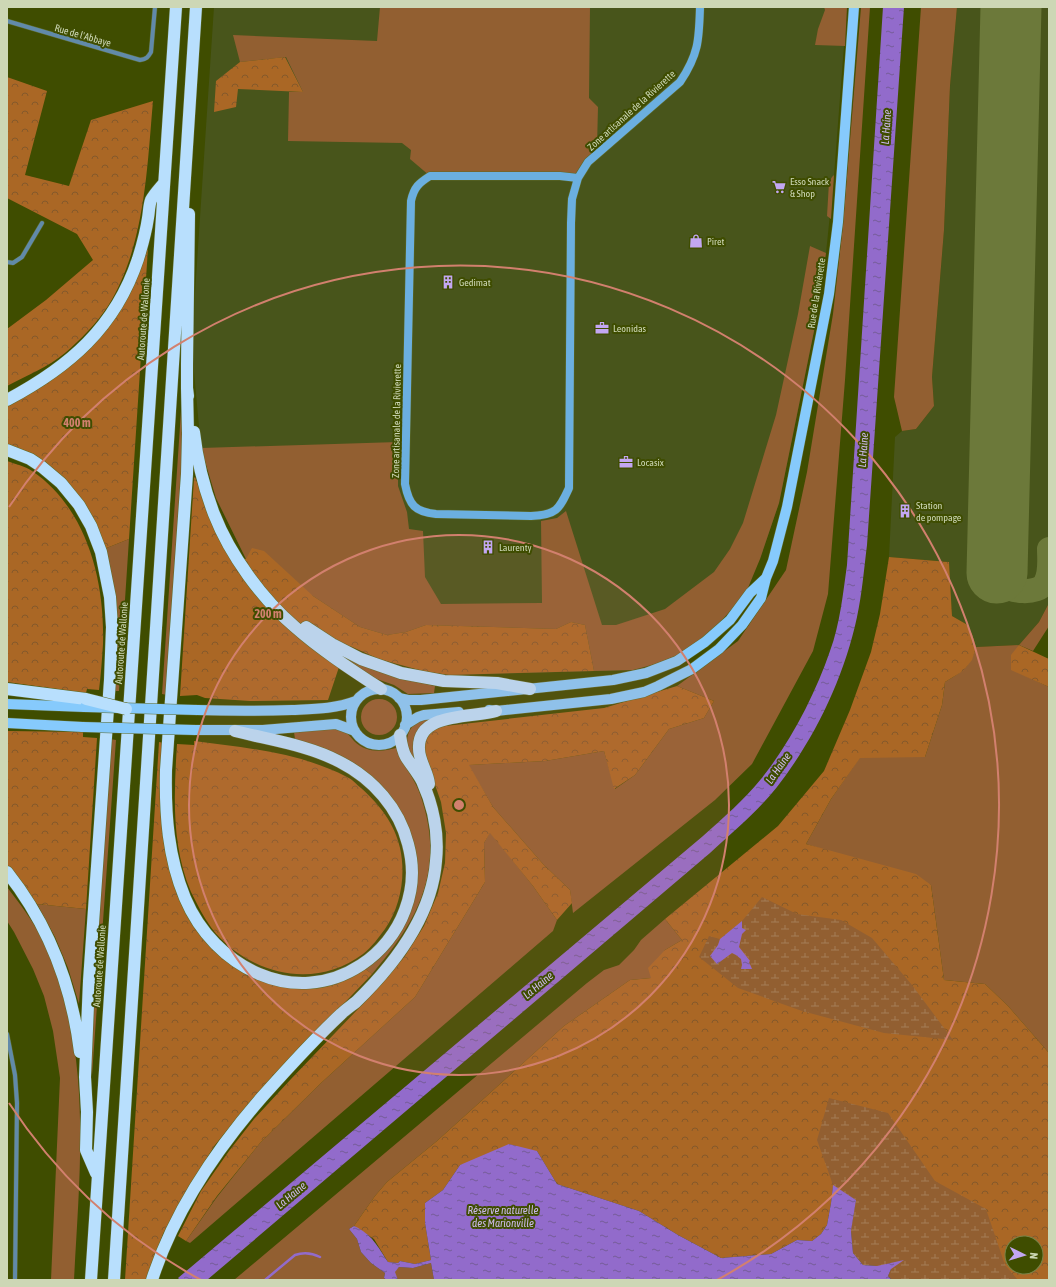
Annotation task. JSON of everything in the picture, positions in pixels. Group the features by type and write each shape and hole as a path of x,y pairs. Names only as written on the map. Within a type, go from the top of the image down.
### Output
{"highway":[{"name":"Autoroute de Wallonie","path":"91,1280 176,7"},
{"path":"114,1280 196,7"},
{"path":"186,157 190,217 187,474 166,770 166,814 172,860 186,900 198,923 216,946 234,961 252,972 267,978 285,982 310,983 339,976 355,969 376,954 393,933 402,917 411,887 412,868 409,847 394,810 381,794 360,774 341,762 305,748 235,731"},
{"path":"11,397 44,378 72,357 93,338 112,314 123,295 135,268 144,240 151,201 164,182"},
{"path":"187,388 200,466 213,513 224,536 246,572 271,603 289,622 306,636 381,689"},
{"path":"7,450 30,459 47,471 61,483 79,505 91,526 101,552 110,597 112,627 110,680 89,981 85,1078"},
{"path":"271,603 323,639 361,659 401,673 423,678 463,682 496,682 530,689"},
{"path":"7,689 126,709"},
{"path":"152,1280 176,1220 198,1182 239,1124 280,1078 378,978 399,952 416,925 430,894 434,877 437,843 431,810 428,778 419,751 419,741 423,732 432,724 439,721 496,711"},
{"path":"402,730 404,752 422,782 431,810"},
{"path":"7,872 28,900 37,915 60,967 74,1012 85,1078 87,1112 86,1150 97,1176"}],"main road":[{"name":"Rue de la Rivièrette","path":"402,730 418,717 424,715 484,709 496,711 610,699 644,692 678,677 706,660 723,646 742,625 761,598 788,507 829,294 839,215 854,7"},
{"path":"399,698 421,700 633,677 677,661 696,649 718,632 730,620 750,593 766,578"},
{"path":"7,723 83,727 235,731 336,724 355,732 362,739 375,744 389,742 402,730 406,712 399,698 390,691 381,689 369,690 363,693 356,701 352,709 351,716 355,732"},
{"path":"126,709 317,709 340,707 356,701"},
{"path":"7,704 86,703"}],"street":[{"name":"Rue de l'Abbaye","path":"7,21 140,60 148,57 152,52 155,7"},
{"name":"Zone artisanale de la Rivierette","path":"578,178 560,176 430,176 421,182 413,191 411,201 405,484 410,500 417,510 424,513 436,514 542,516 553,513 562,504 569,488 572,199 578,178 588,162 680,82 690,67 697,50 700,7"},
{"path":"7,262 13,263 22,257 42,222"},
{"path":"7,1034 15,1075 17,1103 15,1280"}],"shaded area":[{"path":"214,7 847,7 834,175 826,253 814,331 779,503 760,559 655,664 633,670 449,675 423,671 379,659 246,559 216,498 201,448 193,361 195,293"},
{"path":"957,7 1049,7 1049,603 1039,622 1019,645 976,647 972,634 966,624 952,616 949,562 889,557 895,437 902,431 916,429 934,406 932,377 944,230 950,86"}],"green space":[{"path":"380,7 590,7 589,98 598,107 597,147 573,178 430,176 410,159 411,150 402,143 288,141 289,92 303,92 286,57 240,62 233,35 377,41"},
{"path":"824,7 847,7 845,46 815,45 818,29 825,10"},
{"path":"861,7 870,7 845,380 828,594 813,651 752,764 715,800 573,913 570,890 543,864 493,807 468,765 545,761 604,751 615,789 635,775 669,729 704,718 714,701 677,686 738,641 786,570 807,472 833,314 843,225"},
{"path":"921,7 957,7 950,86 944,230 932,377 934,406 916,429 902,431 894,397"},
{"path":"285,57 303,92 238,89 236,107 214,112 216,81 240,62"},
{"path":"7,77 47,91 25,175 69,186 91,120 153,101 149,153 142,206 130,258 120,283 108,306 99,319 71,348 51,363 7,386 7,329 46,300 93,260 77,234 7,198"},
{"path":"834,175 831,219 827,216 829,182"},
{"path":"810,246 826,253 814,331 779,503 760,559 745,595 708,635 685,652 655,664 633,670 594,671 585,625 571,622 556,629 426,625 406,632 387,635 360,627 313,596 246,559 216,498 201,448 398,442 398,486 407,512 409,529 423,531 425,577 441,604 542,603 541,521 557,518 566,511 602,625 616,625 665,609 714,572 730,549 743,523 776,415 798,314"},
{"path":"148,248 129,539 104,549 88,510 7,445 7,406 105,331 120,311 132,290"},
{"path":"181,411 183,411 185,433 167,695 162,694"},
{"path":"7,461 29,469 51,486 67,505 79,525 89,548 96,571 103,620 103,644 99,690 87,689 86,693 7,682"},
{"path":"195,477 215,529 228,555 246,559 252,548 264,551 313,596 360,627 387,635 406,632 426,625 556,629 571,622 585,625 594,671 449,675 423,671 379,659 350,646 342,658 328,700 250,701 205,698 197,695 180,696"},
{"path":"129,539 119,691 114,691 104,549"},
{"path":"889,557 949,562 952,616 966,624 972,634 976,647 972,660 963,671 945,682 942,705 925,757 860,758 831,799 806,844 916,874 931,885 944,980 985,984 1008,1006 1049,1053 1049,1280 892,1280 891,1269 877,1266 851,1231 856,1200 833,1186 827,1225 821,1234 812,1241 797,1240 771,1254 721,1258 678,1235 639,1211 557,1184 537,1151 460,1165 443,1190 425,1203 425,1223 431,1260 415,1264 400,1261 398,1263 388,1262 374,1239 354,1226 375,1196 387,1182 437,1141 564,1026 630,980 651,978 648,968 665,950 682,940 665,919 778,826 824,771 850,710 871,652 880,614"},
{"path":"1049,603 1049,626 1033,651 1019,645 1039,622"},
{"path":"1019,645 1011,669 1049,687 1049,1053 1008,1006 985,984 944,980 931,885 806,844 831,799 860,757 925,757 942,705 945,682 965,668 971,660 976,647"},
{"path":"1019,645 1049,659 1049,687 1011,670 1011,655"},
{"path":"343,656 393,676 435,686 434,693 408,694 394,685 371,677"},
{"path":"677,686 714,701 704,718 669,729 635,775 614,789 604,751 545,761 469,765 493,807 543,864 570,890 572,903 557,920 533,886 490,833 484,843 485,882 415,997 321,1083 260,1143 217,1196 186,1241 178,1236 201,1191 254,1119 381,985 405,956 424,926 438,893 445,863 446,833 441,802 425,756 424,744 434,728 604,708"},
{"path":"383,699 392,704 396,710 396,724 392,730 383,735 375,735 366,730 362,724 361,713 366,704 372,700"},
{"path":"432,718 418,731 416,736 415,760 410,753 408,746 408,734 419,721"},
{"path":"330,728 343,731 359,745 369,750 379,751 396,748 420,794 427,821 430,845 429,869 424,891 415,912 403,933 372,974 364,968 413,895 392,801 295,739 294,732"},
{"path":"7,731 83,732 83,737 97,738 86,909 37,904 7,866"},
{"path":"110,739 116,740 92,1075 91,1069 97,930"},
{"path":"194,741 272,752 310,762 351,779 368,794 380,808 398,839 402,858 401,890 395,910 385,929 363,954 346,965 327,971 308,974 289,973 271,969 252,962 235,951 220,938 212,928 191,892 180,856 175,819 177,744 194,745"},
{"path":"159,742 164,743 163,836 207,942 228,963 250,975 273,984 364,968 372,974 251,1101 215,1145 191,1183 163,1234 146,1280 125,1280"},
{"path":"490,832 533,886 557,920 553,931 190,1243 186,1241 217,1197 260,1143 321,1083 415,997 485,882 484,843"},
{"path":"7,887 29,917 41,937 58,978 69,1020 76,1062 80,1105 79,1192 74,1280 51,1280 60,1078 53,1031 44,996 33,969 7,921"},
{"path":"762,897 797,914 841,920 872,938 912,985 953,1040 884,1033 802,1011 738,988 699,957 709,936 720,939 718,945 710,956 725,959 732,953 741,959 742,965 752,968 749,962 750,960 739,947 742,934 746,930 742,928 742,921"},
{"path":"37,904 86,909 79,1004 68,968 55,937"},
{"path":"665,919 682,940 665,950 651,978 630,980 564,1026 437,1141 387,1182 375,1196 354,1226 349,1229 357,1239 361,1252 371,1263 385,1273 384,1278 387,1280 234,1280 587,983 604,970 619,965 634,950 641,940"},
{"path":"829,1098 888,1113 935,1181 986,1209 1004,1262 1004,1275 1014,1275 1018,1280 892,1280 888,1276 891,1269 903,1261 877,1266 863,1265 853,1253 851,1231 856,1200 833,1185 817,1140"},
{"path":"431,1263 434,1280 398,1280 394,1272 399,1267 413,1268"}],"water":[{"name":"La Haine","path":"883,7 904,7 867,545 857,617 851,640 836,685 816,728 791,768 770,796 710,853 207,1280 180,1280 178,1278 703,836 740,802 761,779 782,750 801,718 824,668 833,641 841,608 847,565"},
{"path":"742,921 742,928 746,930 742,934 739,947 750,961 749,962 752,969 741,969 741,959 732,953 717,964 710,956 718,945 720,939"},
{"name":"Réserve naturelle des Marionville","path":"509,1144 537,1151 557,1184 639,1211 678,1235 721,1258 771,1254 797,1240 812,1241 821,1234 827,1225 833,1185 856,1200 851,1231 853,1253 863,1265 877,1266 904,1260 891,1269 888,1276 892,1280 434,1280 431,1263 413,1268 399,1267 395,1272 398,1280 387,1280 384,1278 385,1273 371,1263 361,1252 357,1239 349,1229 354,1226 366,1233 378,1246 388,1262 398,1263 400,1261 415,1264 431,1260 425,1223 425,1203 443,1190 460,1165"}],"waterway":[{"path":"265,1280 295,1255 308,1253 320,1257"}],"taxiway":[{"path":"997,573 1000,582 1009,588 1030,591 1041,587 1045,583 1048,575 1049,549"}],"runway":[{"path":"997,573 1011,7"}],"place":[{"name":"Esso Snack & Shop","path":"779,187"},
{"name":"Piret","path":"696,241"},
{"name":"Gedimat","path":"448,282"},
{"name":"Leonidas","path":"602,328"},
{"name":"Locasix","path":"626,462"},
{"name":"Station de pompage","path":"905,511"},
{"name":"Laurenty","path":"488,547"}]}
